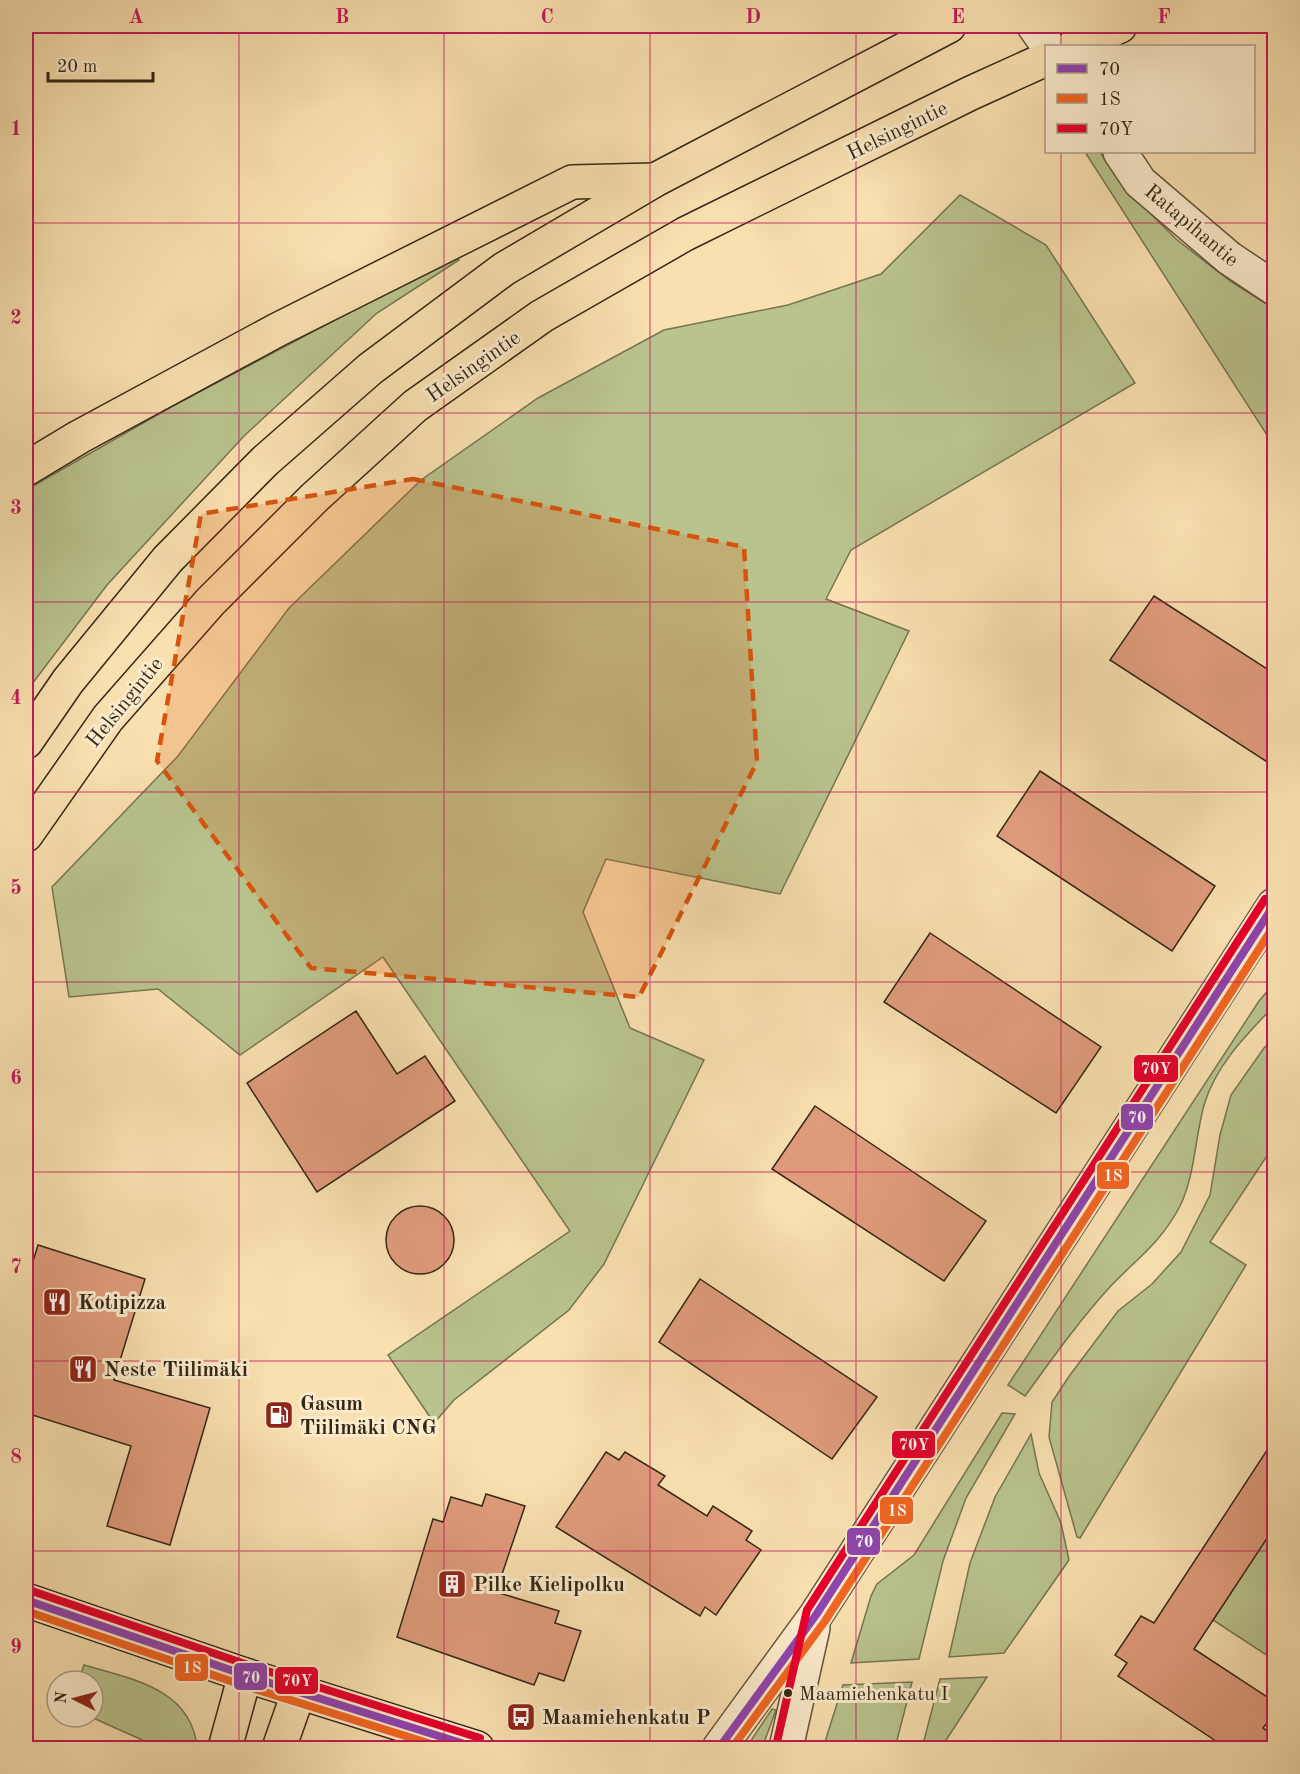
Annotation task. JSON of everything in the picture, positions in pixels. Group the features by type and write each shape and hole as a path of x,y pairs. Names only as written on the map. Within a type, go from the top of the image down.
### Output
{"main road":[{"path":"1070,45 1120,26"},
{"path":"26,742 68,681 168,559 265,461 370,369 504,269 655,180 938,30"},
{"name":"Helsingintie","path":"26,835 108,718 210,602 314,498 415,406 542,316 685,234 971,93 1045,60"},
{"path":"26,469 79,437 277,330 572,182 655,180"},
{"path":"26,1600 245,1675 477,1749"},
{"path":"225,1749 245,1675"},
{"path":"279,1749 299,1691"}],"street":[{"path":"1034,26 1065,45"},
{"name":"Ratapihantie","path":"1121,153 1140,182 1229,258 1275,288"},
{"path":"719,1749 816,1615 1275,905"},
{"path":"786,1749 816,1615"}],"highlighted area":[{"path":"413,479 744,547 757,762 639,997 311,968 157,761 201,514"}],"green space":[{"path":"1086,153 1101,153 1127,190 1176,239 1230,281 1274,309 1274,446"},
{"path":"960,195 1046,245 1135,383 851,550 826,599 909,631 780,894 606,859 583,912 630,1028 704,1060 604,1264 569,1310 454,1400 434,1423 388,1355 570,1231 383,957 240,1055 158,989 69,997 52,887 178,756 289,608 421,480 538,398 664,330 788,305 881,274"},
{"path":"456,256 459,260 377,313 244,436 107,585 26,692 26,490 171,407"},
{"path":"1274,986 1274,1006 1233,1051 1209,1090 1201,1118 1189,1182 1173,1219 1156,1241 1109,1288 1087,1314 1025,1396 1008,1385 1259,1001"},
{"path":"1274,1038 1274,1145 1210,1242 1246,1265 1080,1538 1077,1537 1049,1437 1052,1402 1118,1311 1152,1284 1181,1252 1210,1195 1220,1135 1231,1095 1264,1048"},
{"path":"1002,1413 1015,1414 966,1498 943,1561 919,1659 851,1663 871,1596 877,1584 914,1555"},
{"path":"1031,1434 1039,1473 1061,1523 1069,1560 1004,1653 949,1657 970,1563 995,1497"},
{"path":"1274,1526 1274,1660 1213,1620"},
{"path":"84,1665 97,1669 82,1669"},
{"path":"105,1671 157,1690 184,1712 193,1728 197,1748 160,1748 105,1723"},
{"path":"987,1677 941,1748 922,1748 940,1679"},
{"path":"912,1682 895,1748 823,1748 843,1685"},
{"path":"772,1709 776,1710 762,1748 746,1748"}],"building":[{"path":"1154,596 1275,674 1275,767 1110,660"},
{"path":"1040,771 1215,886 1172,951 997,836"},
{"path":"930,933 1101,1047 1056,1113 884,1002"},
{"path":"356,1011 397,1074 425,1056 455,1101 317,1192 247,1083"},
{"path":"815,1106 986,1221 944,1281 772,1169"},
{"path":"427,1206 439,1212 448,1221 454,1233 452,1253 444,1264 427,1274 413,1274 396,1264 388,1253 386,1233 396,1216 407,1208"},
{"path":"38,1245 145,1279 114,1380 210,1408 170,1545 107,1526 131,1446 26,1413 26,1267 31,1268"},
{"path":"700,1279 877,1397 832,1459 659,1342"},
{"path":"1275,1438 1275,1526 1194,1649 1275,1702 1275,1712 1263,1728 1275,1736 1275,1749 1228,1749 1118,1676 1127,1663 1115,1655 1141,1616 1154,1623"},
{"path":"606,1452 619,1460 625,1452 665,1476 658,1485 707,1516 713,1506 752,1531 746,1540 761,1550 716,1615 705,1607 700,1616 556,1527"},
{"name":"Pilke Kielipolku","path":"486,1494 525,1506 496,1592 559,1611 555,1623 581,1631 564,1681 539,1673 534,1685 397,1637 433,1519 443,1522 451,1497 482,1506"}],"transit line":[{"name":"70Y","path":"776,1746 807,1610 1265,899"},
{"name":"70","path":"719,1748 816,1615 1274,905"},
{"name":"1S","path":"732,1748 825,1621 1270,932"},
{"name":"70Y","path":"29,1590 248,1665 480,1738"},
{"name":"70","path":"26,1600 245,1675 477,1748"},
{"name":"1S","path":"26,1611 242,1685 444,1748"}],"place":[{"name":"Kotipizza","path":"57,1302"},
{"name":"Neste Tiilimäki","path":"83,1369"},
{"name":"Gasum Tiilimäki CNG","path":"279,1415"},
{"name":"Pilke Kielipolku","path":"452,1584"},
{"name":"Maamiehenkatu I","path":"788,1693"},
{"name":"Maamiehenkatu P","path":"521,1717"}]}
